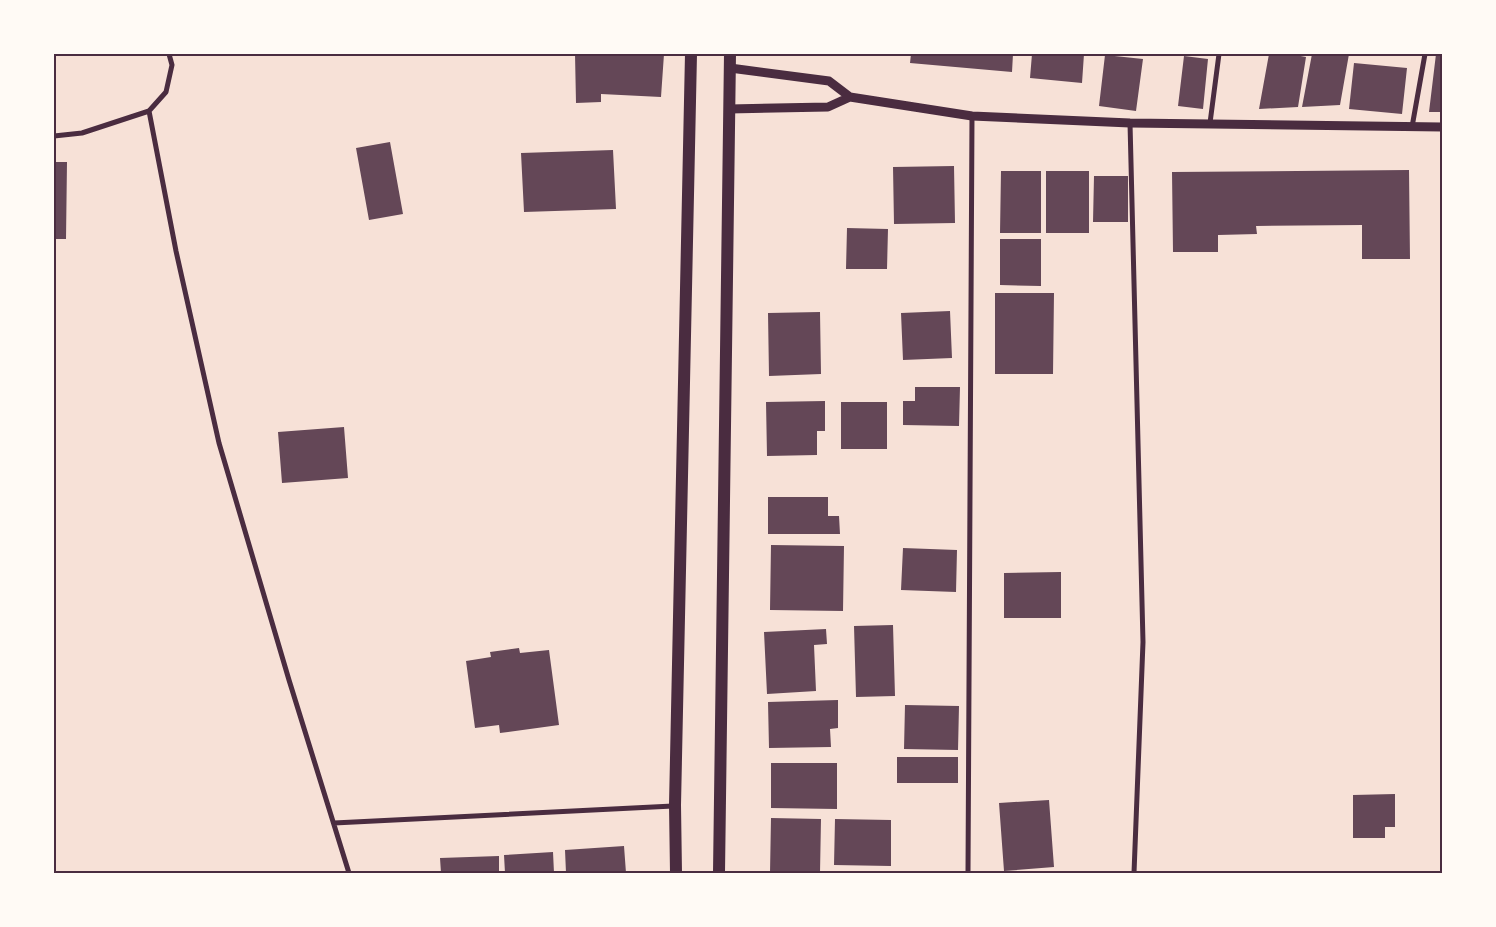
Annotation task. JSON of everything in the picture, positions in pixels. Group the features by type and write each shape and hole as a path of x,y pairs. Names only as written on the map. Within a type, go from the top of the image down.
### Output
{"main road":[{"path":"676,873 690,54"},
{"path":"719,873 730,54"}],"street":[{"path":"54,136 82,133 149,110 166,92 172,65 169,54"},
{"path":"1210,123 1219,54"},
{"path":"1412,127 1425,54"},
{"path":"730,68 829,82 850,97 972,116 1130,123 1442,127"},
{"path":"729,109 828,107 850,97"},
{"path":"149,110 176,251 219,443 286,671 349,873"},
{"path":"968,873 972,116"},
{"path":"1130,123 1143,642 1134,873"},
{"path":"334,824 676,806"}],"building":[{"path":"575,54 664,54 661,97 601,94 601,102 576,103"},
{"path":"911,54 1013,54 1012,72 910,63"},
{"path":"1032,54 1084,54 1082,83 1030,78"},
{"path":"1269,54 1290,54 1306,57 1298,107 1259,109"},
{"path":"1312,54 1349,54 1340,105 1302,107"},
{"path":"1436,54 1442,54 1442,112 1429,112"},
{"path":"1105,55 1143,59 1136,111 1099,106"},
{"path":"1184,56 1208,59 1203,109 1178,106"},
{"path":"1354,63 1407,68 1402,114 1349,109"},
{"path":"390,142 403,214 369,220 356,148"},
{"path":"613,150 616,209 524,212 521,153"},
{"path":"54,162 67,162 66,239 54,239"},
{"path":"954,166 955,223 894,224 893,167"},
{"path":"1409,170 1410,259 1362,259 1362,225 1256,226 1257,234 1218,235 1218,252 1173,252 1172,172"},
{"path":"1001,171 1041,171 1041,233 1000,233"},
{"path":"1046,171 1089,171 1089,233 1046,233"},
{"path":"1094,176 1128,176 1128,222 1093,222"},
{"path":"847,228 888,229 887,269 846,269"},
{"path":"1000,239 1041,239 1041,286 1000,285"},
{"path":"995,293 1054,293 1053,374 995,374"},
{"path":"950,311 952,358 903,360 901,313"},
{"path":"820,312 821,374 769,376 768,313"},
{"path":"915,387 960,387 959,426 903,425 903,401 915,401"},
{"path":"825,401 825,431 817,431 817,455 767,456 766,402"},
{"path":"841,402 887,402 887,449 841,449"},
{"path":"344,427 348,478 282,483 278,432"},
{"path":"768,497 828,497 828,516 839,516 840,534 768,534"},
{"path":"771,545 844,546 843,611 770,610"},
{"path":"903,548 957,550 956,592 901,590"},
{"path":"1061,572 1061,618 1004,618 1004,573"},
{"path":"893,625 895,696 856,697 854,626"},
{"path":"826,629 827,644 814,645 816,691 767,694 764,632"},
{"path":"519,648 520,653 549,650 559,725 500,733 499,725 475,728 466,661 491,657 490,652"},
{"path":"838,700 838,728 830,729 831,747 769,748 768,702"},
{"path":"905,705 959,706 958,750 904,749"},
{"path":"897,757 958,757 958,783 897,783"},
{"path":"771,763 837,763 837,809 771,808"},
{"path":"1395,794 1395,827 1385,827 1385,838 1353,838 1353,795"},
{"path":"1049,800 1054,867 1004,871 999,803"},
{"path":"771,818 821,819 820,873 770,873"},
{"path":"835,819 891,820 891,866 834,865"},
{"path":"624,846 626,873 566,873 565,850"},
{"path":"553,852 554,873 505,873 504,855"},
{"path":"499,856 499,873 441,873 440,858"}]}
